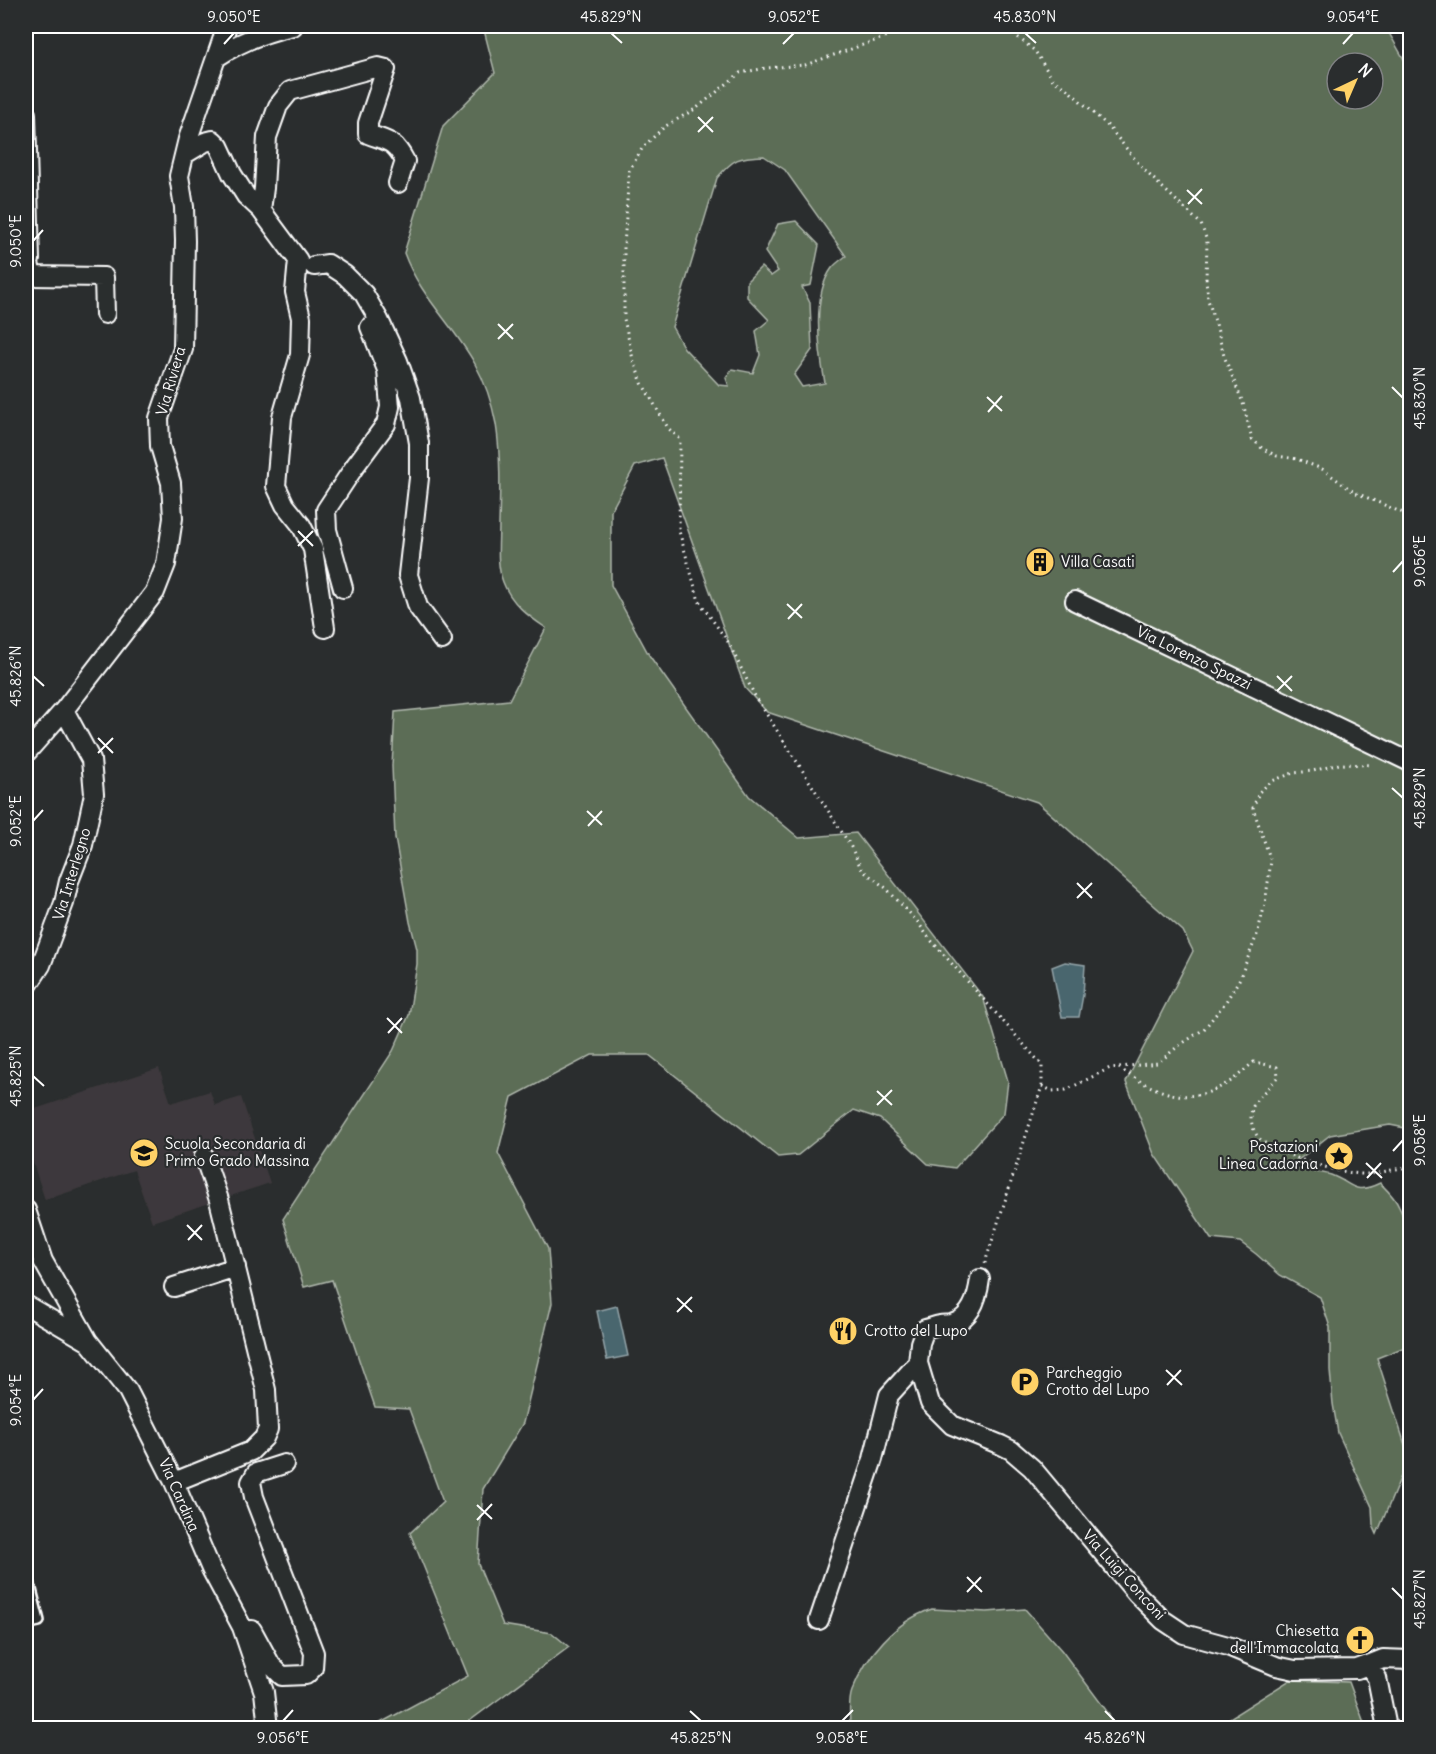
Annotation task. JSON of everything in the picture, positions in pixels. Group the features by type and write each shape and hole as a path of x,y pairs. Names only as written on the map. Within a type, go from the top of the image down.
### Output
{"street":[{"name":"Via Riviera","path":"64,710 155,591 166,564 174,518 171,483 160,446 159,418 183,349 185,241 184,207 179,176 188,139 227,26"},
{"path":"217,57 240,42 293,26"},
{"path":"261,210 267,137 278,106 290,91 378,67 386,69 368,123 368,134 393,143 400,152 405,161 398,183"},
{"path":"26,114 28,263 31,276 104,278 105,314"},
{"path":"185,154 213,140 219,146 232,174 246,196 261,210 306,263 340,282 356,300 387,370 390,407 386,424 326,510 327,530 342,588"},
{"path":"306,263 295,292 301,318 300,355 282,417 276,486 285,505 301,525 313,549 325,627"},
{"path":"306,263 328,264 345,274 364,294 379,320 411,398 419,443 419,478 408,575 418,607 442,640"},
{"name":"Via Lorenzo Spazzi","path":"1075,601 1410,762"},
{"path":"26,753 64,710"},
{"name":"Via Interlegno","path":"26,988 41,965 64,903 69,881 83,845 94,794 91,760 64,710"},
{"path":"174,1482 251,1451 264,1438 268,1430 266,1390 219,1200 204,1156"},
{"path":"26,1210 43,1261 89,1342"},
{"path":"174,1287 236,1267"},
{"path":"819,1620 873,1459 889,1395 918,1363 920,1343 926,1329 941,1324 953,1324 962,1318 978,1294 980,1278"},
{"name":"Via Cardina","path":"26,1305 89,1342 128,1391 174,1482 211,1569 242,1627 264,1692 268,1728"},
{"name":"Via Luigi Conconi","path":"918,1363 930,1403 952,1425 1011,1450 1032,1468 1137,1594 1163,1620 1184,1634 1228,1647 1276,1666 1295,1670 1357,1669 1368,1665"},
{"path":"201,1546 271,1665 282,1676 306,1675 313,1668 314,1653 254,1497 251,1482 256,1473 284,1464"},
{"path":"1387,1728 1377,1678 1368,1665 1383,1659 1410,1660"}],"lane":[{"path":"26,1570 39,1621 26,1624"}],"path":[{"path":"900,26 883,38 805,65 740,73 697,108 664,127 643,147 629,171 624,247 624,319 633,359 642,383 668,428 680,439 679,531 699,602 728,642 755,696 850,845 862,870 886,888 917,921 929,938 1042,1065 1042,1086 980,1278"},
{"path":"1004,26 1035,51 1053,80 1067,89 1108,126 1144,170 1201,224 1207,241 1208,300 1224,356 1243,403 1252,439 1263,449 1277,456 1297,459 1322,469 1354,492 1410,516"},
{"path":"1042,1086 1052,1091 1066,1090 1110,1068 1158,1063 1204,1029 1226,1003 1239,980 1257,935 1265,904 1271,861 1253,808 1259,792 1272,780 1293,773 1340,764 1375,765 1381,759 1378,747"},
{"path":"1119,1068 1146,1086 1172,1095 1200,1094 1224,1086 1254,1062 1277,1067 1278,1076 1252,1107 1251,1123 1259,1139 1276,1151 1349,1173 1366,1174 1392,1168 1410,1167"}],"shaded area":[{"name":"Scuola Secondaria di Primo Grado Massina","path":"159,1068 171,1103 210,1091 215,1105 241,1097 270,1183 152,1222 134,1170 45,1200 26,1141 26,1112"}],"green space":[{"path":"483,26 1385,26 1410,70 1410,1129 1390,1125 1330,1135 1288,1168 1331,1175 1358,1188 1371,1187 1380,1183 1397,1203 1410,1235 1410,1345 1377,1358 1409,1457 1377,1534 1373,1525 1372,1507 1338,1433 1330,1370 1330,1327 1320,1297 1280,1275 1240,1242 1211,1239 1154,1154 1126,1082 1193,951 1183,931 1037,802 767,712 745,688 662,458 635,466 611,511 611,585 649,655 749,796 799,838 856,833 983,997 1008,1081 1004,1113 955,1168 928,1164 880,1119 854,1110 798,1155 778,1157 649,1055 592,1055 512,1097 498,1153 548,1249 552,1303 523,1423 483,1489 478,1564 503,1625 552,1633 569,1647 460,1728 371,1728 468,1676 410,1533 443,1502 409,1409 375,1407 332,1280 304,1287 283,1219 393,1051 409,1015 417,964 417,949 395,838 392,766 395,712 509,700 546,628 515,603 506,590 499,568 499,448 496,424 485,385 467,350 418,283 404,253 443,126 495,73","holes":["764,156 785,170 846,256 832,268 821,293 818,324 825,383 802,387 794,375 812,350 810,303 802,287 811,285 819,245 796,221 778,224 765,252 778,271 771,276 761,267 747,281 747,297 769,320 756,331 760,355 753,373 732,369 726,378 729,386 719,385 684,348 672,327 717,178 732,163 748,157"]},
{"path":"932,1609 987,1612 1025,1609 1062,1651 1109,1714 1114,1728 850,1728 851,1695 865,1665 883,1641 894,1631"},
{"path":"1290,1680 1349,1682 1366,1728 1214,1728"}],"water":[{"path":"1065,962 1085,965 1079,1017 1062,1017 1052,967"},
{"path":"617,1306 628,1356 607,1360 597,1311"}],"place":[{"name":"Villa Casati","path":"1040,562"},
{"name":"Scuola Secondaria di Primo Grado Massina","path":"144,1153"},
{"name":"Postazioni Linea Cadorna","path":"1339,1156"},
{"name":"Crotto del Lupo","path":"843,1331"},
{"name":"Parcheggio Crotto del Lupo","path":"1025,1382"},
{"name":"Chiesetta dell'Immacolata","path":"1360,1640"}]}
